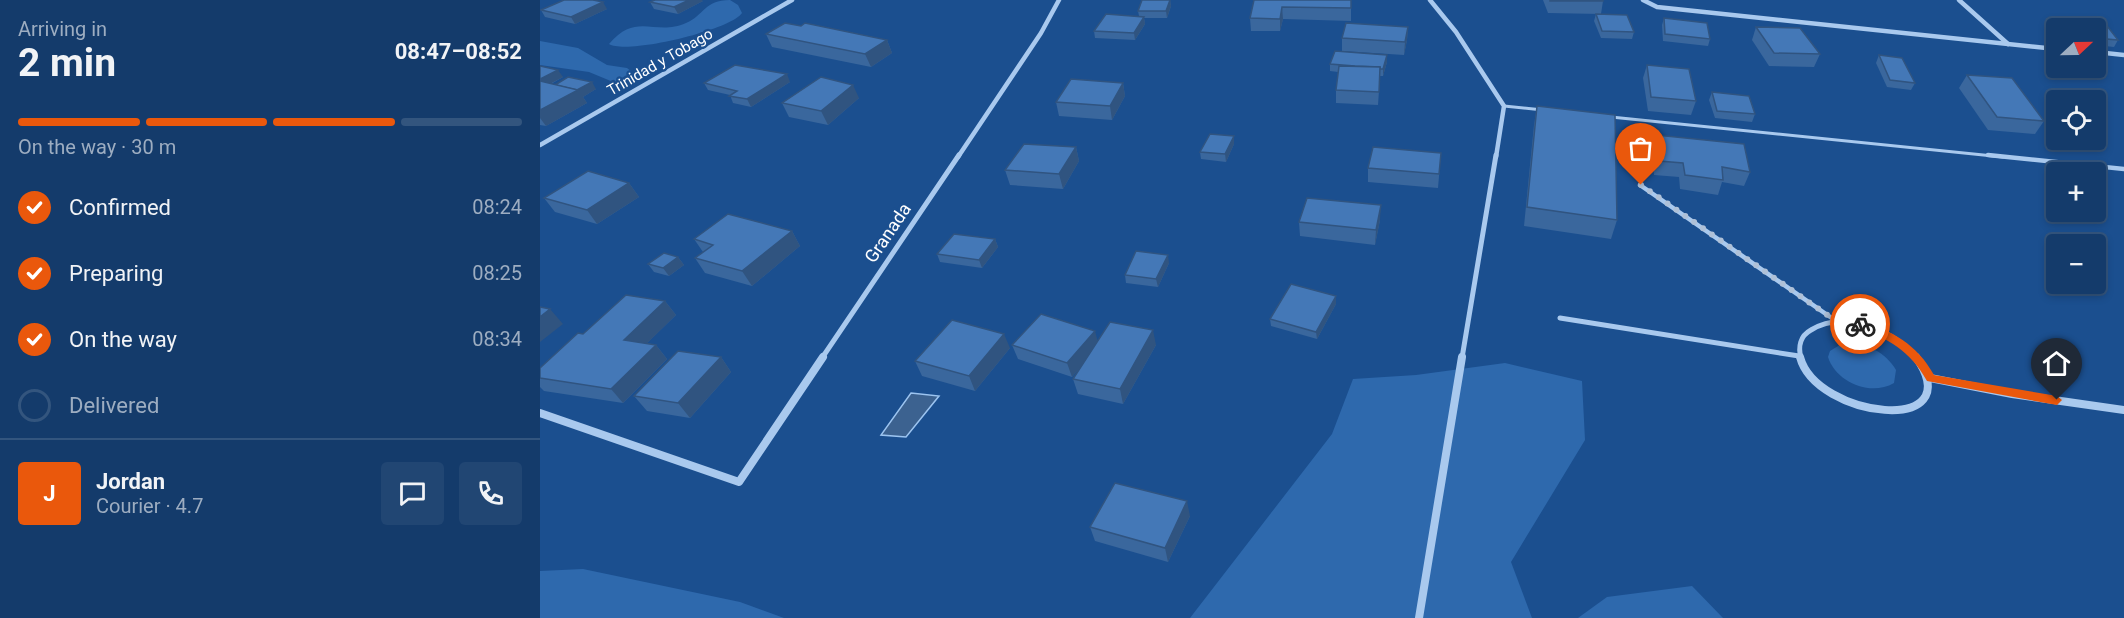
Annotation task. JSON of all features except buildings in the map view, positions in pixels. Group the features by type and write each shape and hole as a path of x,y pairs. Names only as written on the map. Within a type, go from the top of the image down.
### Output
{"street":[{"name":"Trinidad y Tobago","path":"540,145 792,0"},
{"name":"Granada","path":"540,413 739,482 1041,33 1059,0"},
{"path":"1419,618 1504,106 1456,32 1430,0"},
{"path":"1959,0 2008,44"},
{"path":"1644,2 1657,7 2046,48"},
{"path":"2106,53 2124,55"},
{"path":"1560,318 1799,356"},
{"path":"1836,321 1875,328 1894,337 1922,362 1930,378 1929,389 1924,400 1912,408 1894,411 1873,409 1831,393 1814,380 1799,356 1799,339 1807,329 1820,323 1836,321"},
{"path":"1930,378 2012,394 2124,410"}],"lane":[{"path":"1504,106 1551,111"},
{"path":"1599,116 2124,169"},
{"path":"1641,185 1836,321"}],"shaded area":[{"path":"730,0 738,5 742,13 734,20 719,27 656,44 619,47 609,44 628,29 646,26 675,27 692,20 715,2"},
{"path":"540,41 578,48 607,65 627,68 637,76 631,83 618,84 589,72 540,65"},
{"path":"1843,343 1859,344 1880,353 1896,370 1894,383 1885,387 1865,388 1855,385 1838,374 1828,357 1830,351"},
{"path":"1505,363 1582,381 1585,440 1511,562 1532,618 1190,618 1332,434 1353,379 1416,375"},
{"path":"911,393 939,396 906,437 881,435"},
{"path":"583,569 740,602 784,618 540,618 540,571"},
{"path":"1692,586 1723,618 1578,618 1607,597"}],"way so far":[{"path":"1641,185 1791,287 1836,321 1860,324"}],"route":[{"path":"1860,324 1894,337 1910,348 1922,362 1930,378 2057,400"}]}
